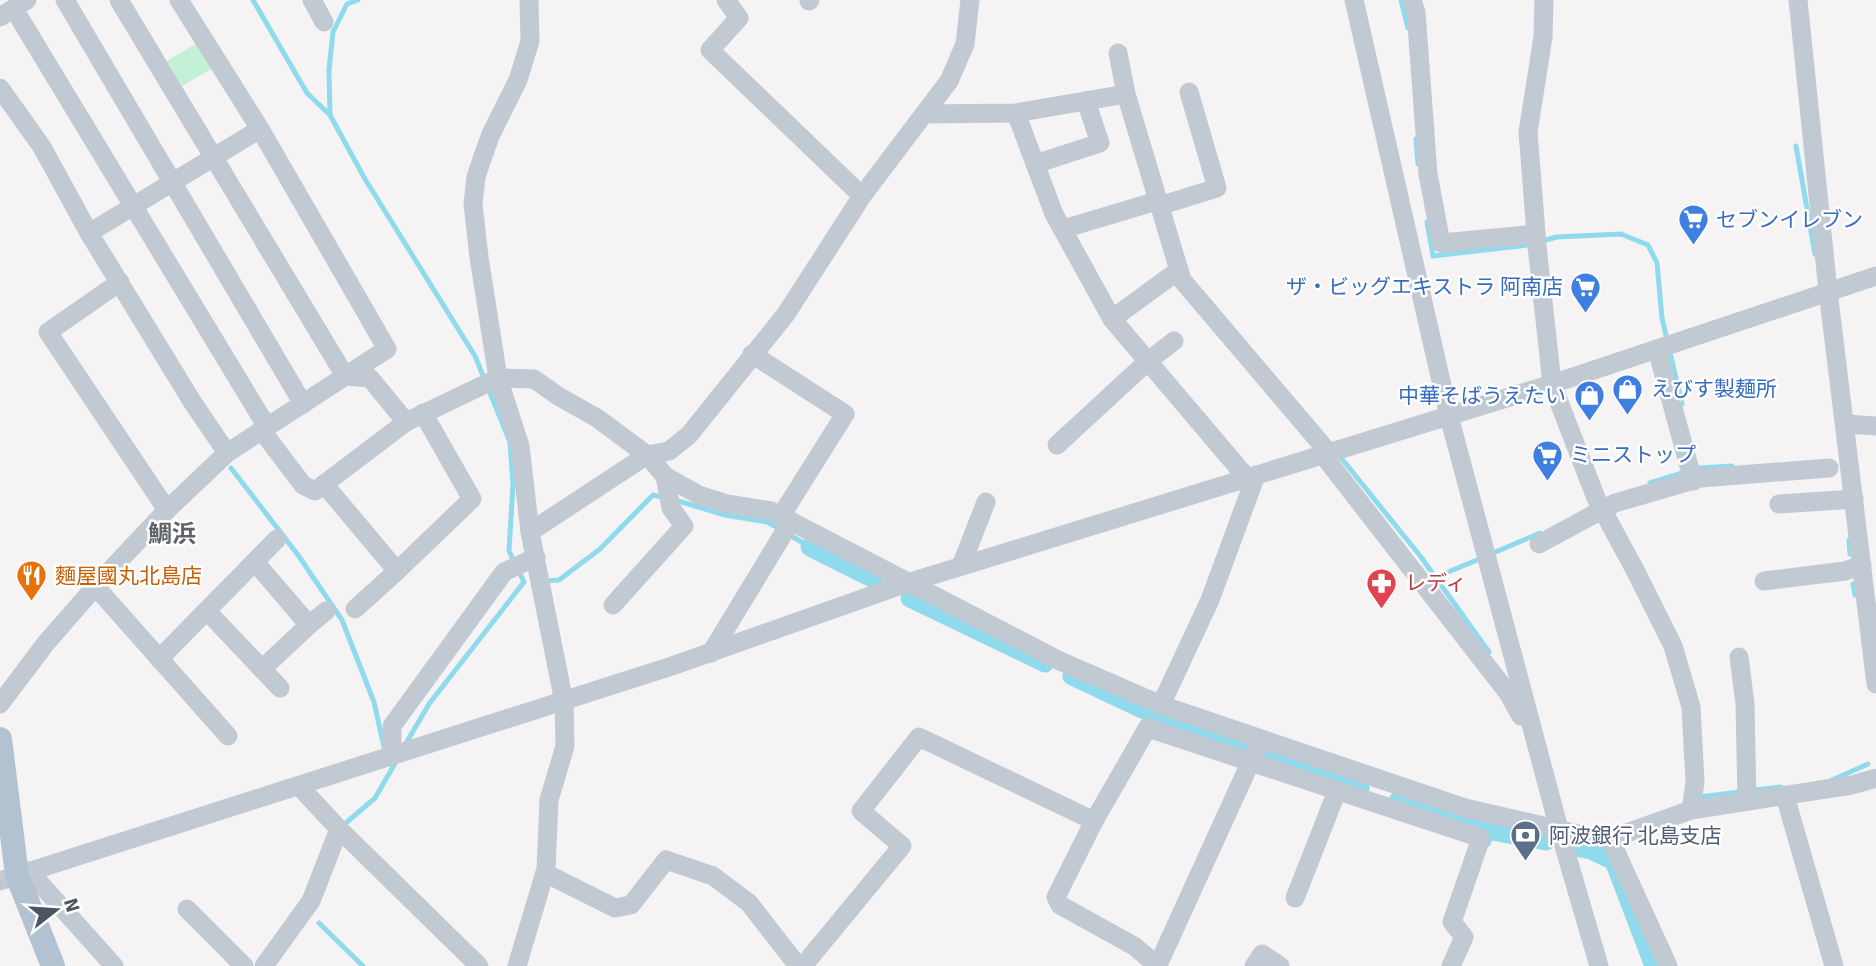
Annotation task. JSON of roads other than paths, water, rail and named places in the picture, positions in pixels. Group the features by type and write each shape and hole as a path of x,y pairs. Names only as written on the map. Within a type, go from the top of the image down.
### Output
{"main road":[{"path":"0,739 15,876 53,966"}],"street":[{"path":"65,0 303,404"},
{"path":"119,0 345,376"},
{"path":"0,704 46,643 95,586 167,510 227,453 387,349 260,129 179,0"},
{"path":"312,0 324,22"},
{"path":"517,966 545,873 549,800 565,746 564,702 555,668 530,532 520,446 498,378 473,204 476,177 483,156 518,80 530,41 529,0"},
{"path":"726,0 739,18 710,50 862,196"},
{"path":"530,532 647,455 668,451 689,435 725,393 752,354 786,314 862,196 949,81 965,44 970,0"},
{"path":"1353,0 1449,416 1559,829 1599,966"},
{"path":"1412,0 1416,12 1428,174 1441,243 1536,239"},
{"path":"1544,0 1543,37 1528,132 1536,239 1552,384 1596,498 1673,646 1691,707 1695,782 1691,810"},
{"path":"1798,0 1828,291 1846,424 1848,500 1862,565 1876,684"},
{"path":"14,9 265,429 303,485 315,491 414,417 498,378 534,379 597,418 647,455 665,476 699,495 771,511 1060,661 1161,705 1465,808 1610,839 1691,810 1852,785 1876,778"},
{"path":"1118,52 1126,93 1182,280 1331,452 1508,693 1536,744"},
{"path":"0,88 42,147 89,233 193,403 227,453"},
{"path":"1063,229 1217,188 1189,92"},
{"path":"924,114 1016,113 1126,93"},
{"path":"1035,164 1100,143 1086,101"},
{"path":"1016,113 1063,229 1112,319 1252,477"},
{"path":"89,233 260,129"},
{"path":"1112,319 1179,270"},
{"path":"15,876 564,702 907,583 1552,384 1876,276"},
{"path":"120,282 48,332 167,510"},
{"path":"1057,445 1148,361 1174,341"},
{"path":"1665,346 1693,481"},
{"path":"711,653 779,541 786,519 845,414 752,354"},
{"path":"345,376 370,378 414,417 472,499 355,609"},
{"path":"1846,424 1876,426"},
{"path":"1539,544 1615,503 1693,481 1829,468"},
{"path":"613,605 684,526 671,508 665,476"},
{"path":"1161,705 1210,600 1252,477"},
{"path":"324,484 397,571"},
{"path":"1779,504 1848,500"},
{"path":"961,566 986,502"},
{"path":"159,659 277,539"},
{"path":"400,753 392,726 504,572 536,557"},
{"path":"255,562 309,625"},
{"path":"1764,581 1845,571 1862,565"},
{"path":"95,586 228,736"},
{"path":"207,611 280,688"},
{"path":"262,669 326,611"},
{"path":"1739,657 1745,704 1747,801"},
{"path":"1261,740 1251,762 1158,965 1134,946 1059,905 1056,897 1094,821 1148,727 1251,762 1337,791 1480,838 1451,966"},
{"path":"545,873 615,908 631,905 666,860 713,876 750,903 804,965 902,846 861,811 919,737 1094,821"},
{"path":"299,786 479,966"},
{"path":"1295,898 1337,791"},
{"path":"1786,796 1834,966"},
{"path":"264,966 311,901 339,828"},
{"path":"1610,839 1668,966"},
{"path":"15,876 114,966"},
{"path":"187,909 244,966"},
{"path":"1254,966 1262,954 1280,966"}],"waterway":[{"path":"253,0 307,93 330,115"},
{"path":"358,0 347,4 333,32 329,70 330,115 365,179 475,356 510,442 513,484 509,551 524,582 429,704 405,745"},
{"path":"1401,0 1408,28"},
{"path":"1416,139 1418,164"},
{"path":"1796,146 1815,254"},
{"path":"1427,222 1433,256 1527,245 1557,237 1621,234 1648,245 1657,263 1662,318 1682,404"},
{"path":"1338,454 1421,557 1489,652"},
{"path":"1650,483 1698,468 1732,466"},
{"path":"231,468 298,555 342,620 374,702 384,747"},
{"path":"545,581 559,580 600,549 653,495 666,498"},
{"path":"675,500 725,515 767,522 780,529"},
{"path":"1491,554 1540,533"},
{"path":"788,534 810,547"},
{"path":"1849,540 1850,554"},
{"path":"810,547 874,579"},
{"path":"1436,577 1482,558"},
{"path":"1853,584 1855,595"},
{"path":"910,598 1045,663"},
{"path":"1072,676 1140,708 1360,788"},
{"path":"347,822 375,798 397,760"},
{"path":"1832,780 1868,764"},
{"path":"1699,797 1781,787"},
{"path":"1398,801 1493,831 1546,841"},
{"path":"1488,844 1493,831"},
{"path":"1580,848 1614,861 1654,966"},
{"path":"319,923 363,966"}],"place":[{"name":"セブンイレブン","path":"1693,247"},
{"name":"ザ・ビッグエキストラ 阿南店","path":"1586,314"},
{"name":"えびす製麺所","path":"1628,416"},
{"name":"中華そばうえたい","path":"1589,423"},
{"name":"ミニストップ","path":"1547,482"},
{"name":"麵屋國丸北島店","path":"32,603"},
{"name":"レディ","path":"1382,610"},
{"name":"阿波銀行 北島支店","path":"1526,863"}],"district":[{"name":"鯛浜","path":"172,534"}]}
